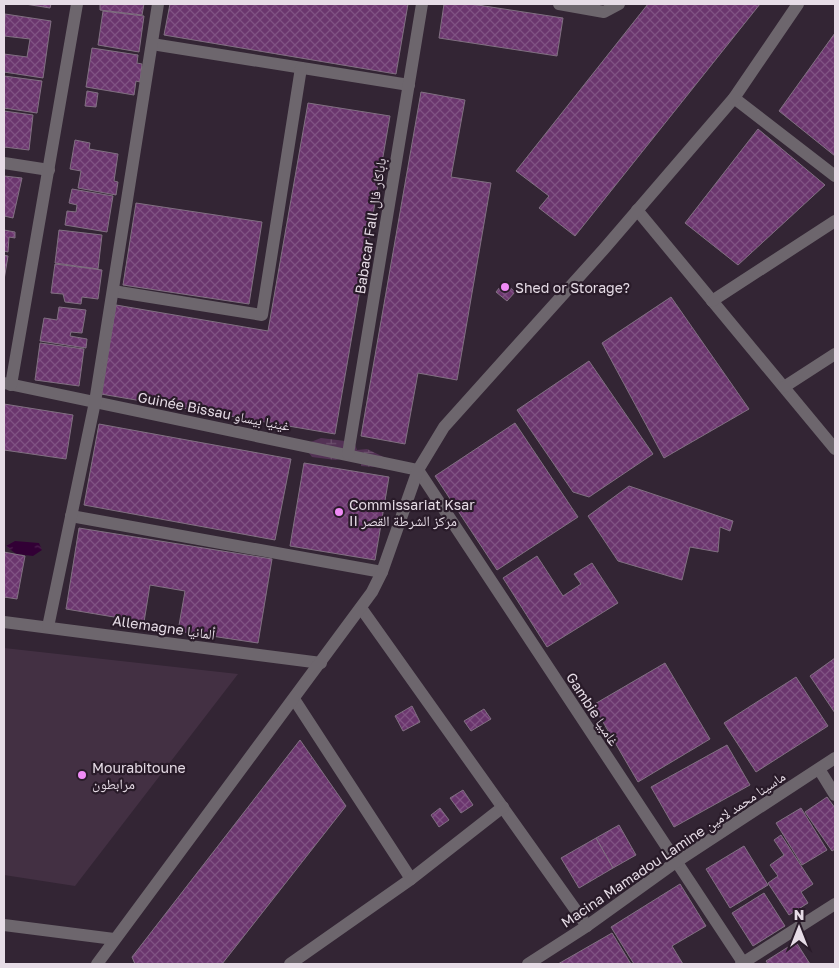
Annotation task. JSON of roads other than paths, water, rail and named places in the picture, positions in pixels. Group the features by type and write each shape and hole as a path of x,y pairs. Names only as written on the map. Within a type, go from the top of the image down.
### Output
{"street":[{"path":"8,384 49,170 77,4"},
{"path":"48,627 95,402 158,4"},
{"name":"Babacar Fall باباكار فال","path":"348,454 422,4"},
{"path":"559,4 604,12 619,4"},
{"path":"97,964 360,608 382,572 418,470 444,427 464,402 604,249 734,98 798,4"},
{"path":"152,44 409,86"},
{"path":"112,291 262,315 301,68"},
{"path":"734,98 835,176"},
{"path":"4,163 49,170"},
{"path":"636,210 835,449"},
{"path":"712,301 835,221"},
{"path":"784,387 835,354"},
{"name":"Guinée Bissau غينيا بيساو","path":"8,384 418,470"},
{"name":"Gambie غامبيا","path":"418,470 742,964"},
{"path":"71,516 382,572"},
{"path":"360,608 587,926"},
{"name":"Allemagne ألمانيا","path":"4,622 321,663"},
{"path":"294,699 410,878"},
{"name":"Macina Mamadou Lamine ماسينا محمد لامين","path":"528,964 587,926 676,862 835,758"},
{"path":"819,769 835,795"},
{"path":"290,964 410,878 503,807"},
{"path":"742,964 835,904"},
{"path":"4,925 114,939"}],"water":[{"path":"15,541 39,543 42,550 33,556 16,554 6,546"}],"place":[{"name":"Shed or Storage?","path":"505,287"},
{"name":"Commissariat Ksar II مركز الشرطة القصر","path":"339,512"},
{"name":"Mourabitoune مرابطون","path":"82,775"}]}
